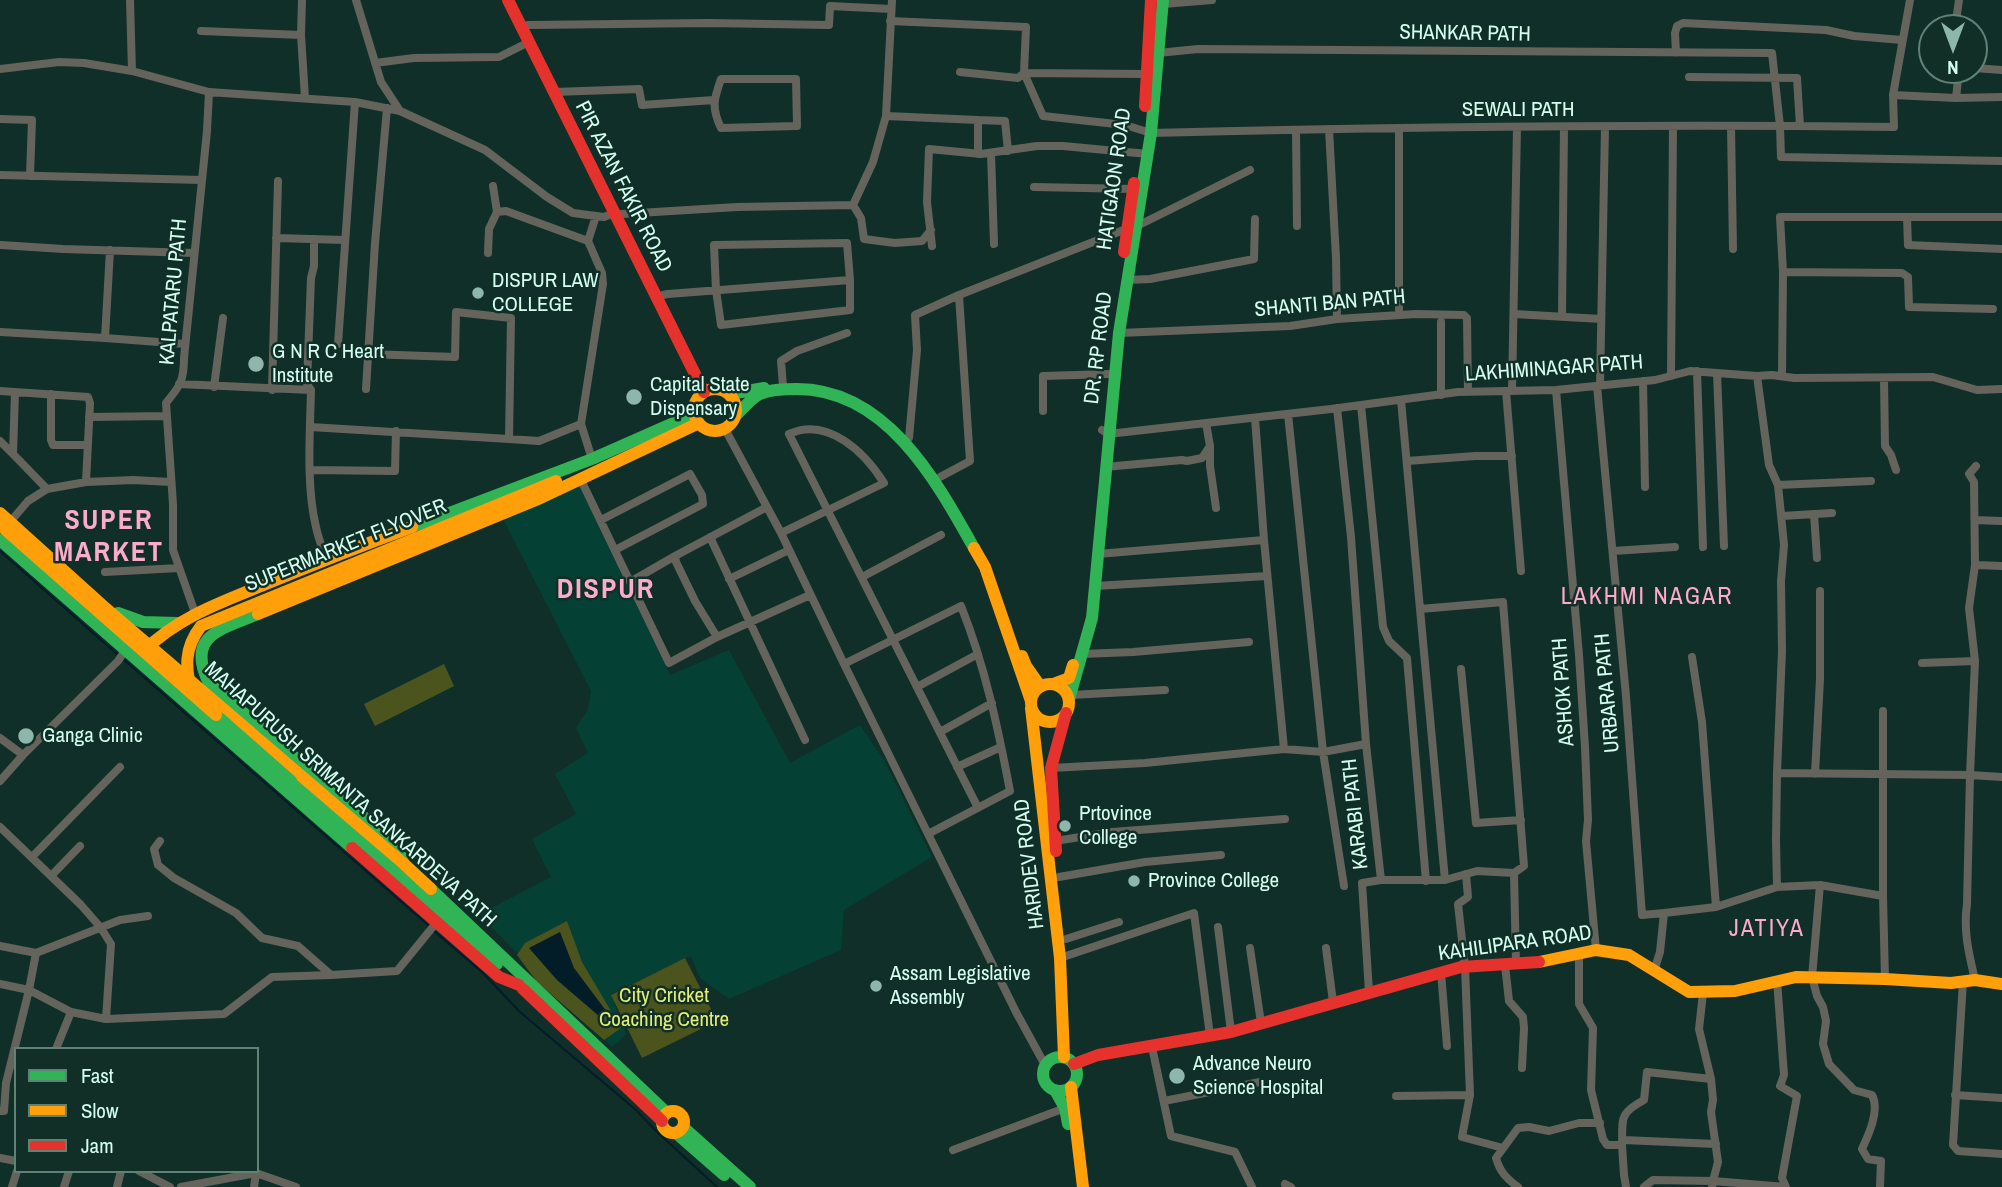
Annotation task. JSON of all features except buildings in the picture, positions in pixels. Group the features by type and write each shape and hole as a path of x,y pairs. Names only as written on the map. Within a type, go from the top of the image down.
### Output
{"main road":[{"name":"PIR AZAN FAKIR ROAD","path":"508,0 557,91 707,391"},
{"name":"PIR AZAN FAKIR ROAD","path":"515,0 557,91"},
{"name":"DR. RP ROAD","path":"1069,702 1092,618 1105,467 1105,432 1128,280 1131,228 1158,53 1159,1"},
{"name":"HATIGAON ROAD","path":"1147,131 1146,74 1159,1"},
{"name":"HATIGAON ROAD","path":"1046,685 1069,678 1087,611 1109,374 1131,228 1133,189 1144,153"},
{"path":"618,214 663,295 707,391"},
{"path":"730,394 815,383 842,390 873,405 949,489 990,562 1026,666 1046,685 1063,689 1069,702 1057,721 1044,721 1034,713 1031,705 1032,695 1046,685"},
{"path":"736,415 736,404 724,390 707,391 696,402 697,419 711,430 725,429 759,394 781,389 813,389 841,396 868,410 907,440"},
{"path":"136,659 177,623 195,613 326,559 697,419"},
{"path":"404,864 396,845 209,683 200,663 201,648 211,635 536,500 697,419"},
{"name":"HARIDEV ROAD","path":"907,440 943,493 985,567 1031,705 1064,957 1069,1060"},
{"name":"SUPERMARKET FLYOVER","path":"192,694 186,676 186,653 194,633 201,626 556,481 570,467"},
{"path":"3,520 192,694 422,895 519,985"},
{"name":"MAHAPURUSH SRIMANTA SANKARDEVA PATH","path":"3,520 404,864 665,1117"},
{"name":"MAHAPURUSH SRIMANTA SANKARDEVA PATH","path":"0,540 80,610 122,655 136,659 433,927 499,977 519,985 665,1117"},
{"path":"80,610 97,601 138,621 177,623"},
{"path":"195,711 200,699 209,695"},
{"name":"HARIDEV ROAD","path":"1064,957 1066,939 1055,841 1051,768 1069,702"},
{"path":"267,734 270,748"},
{"name":"KAHILIPARA ROAD","path":"1069,1060 1231,1032 1441,972 1465,967 1535,963 1596,950 1629,955 1689,992 1735,991 1796,977 2002,984"},
{"path":"1053,1058 1069,1060 1077,1075 1076,1081 1062,1091 1047,1086 1044,1081 1045,1065 1053,1058"},
{"path":"1071,1087 1083,1187"},
{"path":"1055,1090 1065,1108 1078,1187"},
{"path":"679,1130 684,1123 682,1116 676,1112 665,1117 667,1131 679,1130 750,1187"},
{"path":"679,1130 737,1187"}],"street":[{"path":"130,0 132,71"},
{"path":"302,0 305,98"},
{"path":"356,0 381,82 400,111"},
{"path":"1159,1 1212,0"},
{"path":"1910,0 1893,95 2002,97"},
{"path":"528,25 829,25 830,6 891,5 886,116 873,162 853,205"},
{"path":"890,21 1026,27 1024,73"},
{"path":"1676,53 1675,33 1677,26 1683,23 1826,30 1854,36 1902,40"},
{"path":"201,31 301,35"},
{"path":"375,63 414,58 499,57 523,45"},
{"name":"SHANKAR PATH","path":"1158,53 1198,49 1772,53 1775,78"},
{"path":"0,69 59,62 84,63 132,71 209,92 355,102 400,111 485,150 547,197 573,213 604,217 737,207 853,205"},
{"path":"960,72 1018,78 1024,73 1146,74"},
{"name":"SEWALI PATH","path":"1024,73 1044,116 1125,125 1147,131 1894,127 1893,95"},
{"path":"1689,77 1797,78 1800,126"},
{"path":"1775,78 1781,157 2002,161"},
{"path":"721,79 796,79 797,126 721,128 715,116 714,100 721,79"},
{"path":"1955,98 1957,84"},
{"path":"557,91 639,89 642,105 714,100"},
{"name":"KALPATARU PATH","path":"195,613 173,550 172,482 166,403 184,376 209,92"},
{"path":"338,344 355,102"},
{"path":"366,389 387,108"},
{"path":"886,116 1005,121 1007,150"},
{"path":"0,119 32,120 30,176"},
{"path":"978,120 978,154"},
{"path":"1731,126 1733,249"},
{"path":"1517,127 1514,314 1509,391 1521,571"},
{"path":"1562,317 1564,127"},
{"name":"URBARA PATH","path":"1605,127 1599,386 1642,915 1664,913"},
{"path":"1671,376 1673,127"},
{"path":"1329,128 1337,319"},
{"path":"1399,128 1399,316"},
{"path":"1296,130 1297,226"},
{"path":"932,246 928,202 929,149 978,154 1037,146 1063,146 1144,153"},
{"path":"991,153 994,244"},
{"path":"907,440 917,350 915,315 959,295 1131,228 1250,170"},
{"path":"0,175 202,180"},
{"path":"272,390 278,181"},
{"path":"488,253 489,229 497,212 493,186"},
{"path":"1034,187 1133,189"},
{"path":"853,205 861,218 864,239 895,243 922,241 931,230"},
{"path":"497,212 506,211 588,241"},
{"path":"592,459 581,424 603,284 602,273 588,241 596,216"},
{"path":"1782,376 1783,272 1780,217 2002,217"},
{"path":"1907,217 1908,245 2002,249"},
{"path":"1128,280 1150,279 1254,259 1255,219"},
{"path":"276,238 344,240"},
{"path":"314,239 307,384 312,390 311,470 316,528 326,559"},
{"path":"848,243 850,280 850,310 721,325 714,245 848,243"},
{"path":"1,245 194,253"},
{"path":"105,338 110,250"},
{"path":"1783,272 1902,273 1908,277 1909,307 1993,309"},
{"path":"663,295 850,280"},
{"path":"940,477 970,461 959,295"},
{"path":"368,354 455,357 456,312 512,318 509,439"},
{"name":"SHANTI BAN PATH","path":"1119,332 1290,326 1337,319 1464,314 1468,392"},
{"path":"1514,314 1601,320"},
{"path":"214,387 223,318"},
{"path":"1441,322 1441,395"},
{"path":"0,331 185,344"},
{"path":"783,386 781,361 797,351 847,333"},
{"path":"1697,371 1703,547"},
{"name":"LAKHIMINAGAR PATH","path":"1105,432 1255,418 1468,392 1599,386 1697,371 1756,376 1933,377 1977,390 2002,389"},
{"path":"1717,373 1724,546"},
{"path":"1043,411 1043,376 1109,374"},
{"path":"1756,376 1769,465 1779,485 1784,545 1781,581 1783,651 1777,773 1777,887"},
{"path":"1884,378 1885,446 1896,470"},
{"path":"1643,381 1645,487"},
{"path":"180,384 312,390"},
{"name":"ASHOK PATH","path":"1556,390 1579,655 1588,820 1586,841 1596,950"},
{"path":"0,391 88,397 90,403 86,482"},
{"path":"13,454 15,392"},
{"path":"51,394 53,445 88,445"},
{"path":"1401,400 1445,880"},
{"path":"1361,405 1382,627 1389,641 1407,658 1426,881"},
{"name":"KARABI PATH","path":"1337,408 1351,537 1366,744 1381,880 1445,880 1477,871 1514,873"},
{"path":"1288,414 1324,752 1343,886"},
{"path":"89,417 167,416"},
{"path":"1255,418 1284,749"},
{"path":"1206,423 1216,508"},
{"path":"310,427 539,441 581,424"},
{"path":"725,429 781,533 1016,1012 1045,1065"},
{"path":"781,533 828,510 884,483 863,456 849,443 833,434 797,430 789,434 828,510 862,577 978,808"},
{"path":"311,470 395,471 396,431"},
{"path":"0,442 47,489"},
{"path":"1105,467 1202,458 1210,446"},
{"path":"1407,461 1512,456"},
{"path":"1976,467 1969,474 1974,482 1975,520 1975,565 1969,608 1975,661 1965,915 1969,981 1955,1095 1953,1145 1958,1151 2002,1154"},
{"path":"601,520 690,474 702,495 703,504 615,550"},
{"path":"580,478 669,663 717,637 810,595"},
{"path":"1779,485 1871,481"},
{"path":"3,520 47,489 86,482 172,482"},
{"path":"630,582 767,507"},
{"path":"1782,516 1832,513"},
{"path":"1814,514 1817,558"},
{"path":"1975,520 2002,521"},
{"path":"862,577 942,535"},
{"path":"710,537 805,740"},
{"path":"1098,554 1264,540"},
{"path":"1612,551 1675,547"},
{"path":"729,579 789,550"},
{"path":"675,556 695,601 717,637"},
{"path":"1975,565 2002,566"},
{"path":"104,572 180,568"},
{"path":"1095,586 1267,576"},
{"path":"1815,774 1820,680 1820,591"},
{"path":"1420,609 1503,602 1524,866 1514,873 1509,1001 1522,1017 1522,1068"},
{"path":"844,664 961,606 992,703 1010,791 928,834"},
{"path":"1082,654 1248,642"},
{"path":"917,687 978,654"},
{"path":"0,781 122,655"},
{"path":"1692,657 1702,722 1716,907"},
{"path":"1922,663 1975,661"},
{"path":"1461,669 1476,822 1521,820"},
{"path":"1069,702 1165,690"},
{"path":"940,732 992,703"},
{"path":"1883,711 1885,979"},
{"path":"0,738 23,755"},
{"path":"1051,768 1145,763 1284,749 1324,752 1366,744"},
{"path":"957,767 1001,747"},
{"path":"32,857 120,767"},
{"path":"1777,773 2002,777"},
{"path":"1055,841 1112,832 1285,819"},
{"path":"0,827 52,875 101,928 111,944 106,1019"},
{"path":"160,841 154,849 158,865 174,878 236,913 262,938 298,946 331,975"},
{"path":"52,875 80,846"},
{"path":"1059,877 1145,862 1221,855"},
{"path":"1466,874 1468,897 1458,904 1465,967 1470,1095 1462,1137 1503,1148"},
{"path":"1369,992 1362,883 1381,880"},
{"path":"1654,971 1660,952 1664,913 1716,907 1777,887 1820,885 1883,896"},
{"path":"1820,885 1812,977 1826,1021 1823,1045 1829,1064 1854,1090 1872,1095 1875,1101 1870,1131 1862,1149 1868,1159 1881,1161 1880,1187"},
{"path":"1064,957 1194,913 1210,1036"},
{"path":"0,946 36,953 120,920 148,916"},
{"path":"1066,939 1119,922"},
{"path":"0,984 29,990 71,1012 106,1019 224,1014 272,977 397,971 433,927"},
{"path":"1218,927 1231,1032"},
{"path":"1250,948 1261,1023"},
{"path":"1326,948 1334,1002"},
{"path":"15,1047 36,953"},
{"path":"1578,953 1579,1004 1593,1028 1591,1090 1603,1139 1607,1145 1716,1144"},
{"path":"1441,972 1447,1046"},
{"path":"1644,1187 1653,1180 1786,1187 1782,1178 1797,1096 1780,1086 1784,1075 1777,981"},
{"path":"1703,993 1699,1029 1711,1079 1711,1112 1718,1161 1712,1184"},
{"path":"57,1047 71,1012"},
{"path":"1152,1047 1171,1136 1235,1152 1252,1187"},
{"path":"0,1111 4,1111 6,1083 14,1051"},
{"path":"1626,1187 1623,1175 1623,1118 1629,1108 1644,1100 1647,1072 1711,1079"},
{"path":"1164,1101 1260,1082"},
{"path":"1396,1096 1470,1095"},
{"path":"1955,1095 2002,1098"},
{"path":"953,1150 1065,1108"},
{"path":"1518,1187 1505,1177 1496,1158 1518,1128 1549,1131 1579,1123 1600,1123"},
{"path":"143,1173 170,1187"},
{"path":"181,1187 256,1173 296,1187"},
{"path":"254,1187 256,1173"}],"shaded area":[{"path":"577,480 670,675 729,650 790,763 860,725 885,762 932,857 844,910 841,950 729,999 700,978 691,956 611,994 626,1034 612,1047 480,914 551,877 532,839 576,814 555,774 588,753 576,728 588,709 591,691 502,517"}],"green space":[{"path":"444,664 454,686 375,726 364,704"},
{"path":"567,921 582,962 621,1028 604,1040 537,982 517,955 525,943"},
{"name":"City Cricket Coaching Centre","path":"685,958 717,1021 642,1058 611,995"}],"water":[{"path":"560,932 574,968 607,1012 599,1016 557,980 529,948"}],"waterway":[{"path":"0,551 118,655"},
{"path":"122,658 429,926"},
{"path":"433,930 483,973 520,1012 636,1110 717,1187"}],"traffic: fast":[{"path":"1069,699 1092,618 1119,333 1151,133 1163,0"},
{"path":"730,394 764,388"},
{"path":"736,415 757,396 778,390 797,389 829,393 857,404 882,421 905,443 943,494 974,548"},
{"path":"412,527 592,459 694,414"},
{"path":"0,540 352,848"},
{"path":"118,613 143,622 177,623"},
{"path":"258,614 220,630 204,644 201,654 209,683 396,845 404,864"},
{"path":"216,715 291,781"},
{"path":"291,781 497,964"},
{"path":"431,889 667,1113"},
{"path":"1060,1057 1072,1062 1077,1074 1072,1086 1060,1091 1048,1086 1043,1074 1048,1062 1060,1057"},
{"path":"1055,1090 1065,1108 1068,1124"},
{"path":"683,1127 750,1187"},
{"path":"676,1133 724,1175"}],"traffic: slow":[{"path":"715,389 730,395 736,410 730,425 715,431 700,425 694,410 700,395 715,389"},
{"path":"258,614 536,500 699,423"},
{"path":"192,694 188,675 189,650 201,626 556,481"},
{"path":"0,513 102,605 431,889"},
{"path":"0,525 216,715"},
{"path":"144,651 171,629 217,604 412,527"},
{"path":"974,548 985,567 1031,701"},
{"path":"1022,656 1040,686"},
{"path":"1053,684 1069,678 1073,665"},
{"path":"1050,684 1063,690 1069,703 1063,716 1050,722 1037,716 1031,703 1037,690 1050,684"},
{"path":"1031,708 1060,958 1064,1057"},
{"path":"1539,962 1596,950 1629,955 1689,992 1735,991 1796,977 1951,983 1975,980 2002,984"},
{"path":"1071,1087 1083,1187"},
{"path":"673,1111 681,1114 684,1122 681,1130 673,1133 665,1130 662,1122 665,1114 673,1111"}],"traffic: jam":[{"path":"508,0 704,392"},
{"path":"1145,106 1151,0"},
{"path":"1124,252 1134,183"},
{"path":"1056,851 1051,768 1066,713"},
{"path":"352,848 499,977 519,985"},
{"path":"1074,1064 1098,1055 1231,1032 1461,967 1539,962"},
{"path":"523,989 662,1121"}],"place":[{"name":"DISPUR LAW COLLEGE","path":"478,293"},
{"name":"G N R C Heart Institute","path":"256,364"},
{"name":"Capital State Dispensary","path":"634,397"},
{"name":"Ganga Clinic","path":"26,736"},
{"name":"Prtovince College","path":"1065,826"},
{"name":"Province College","path":"1134,881"},
{"name":"Assam Legislative Assembly","path":"876,986"},
{"name":"Advance Neuro Science Hospital","path":"1177,1076"}],"district":[{"name":"SUPER MARKET","path":"109,537"},
{"name":"DISPUR","path":"606,590"},
{"name":"LAKHMI NAGAR","path":"1647,598"},
{"name":"JATIYA","path":"1767,930"}]}
